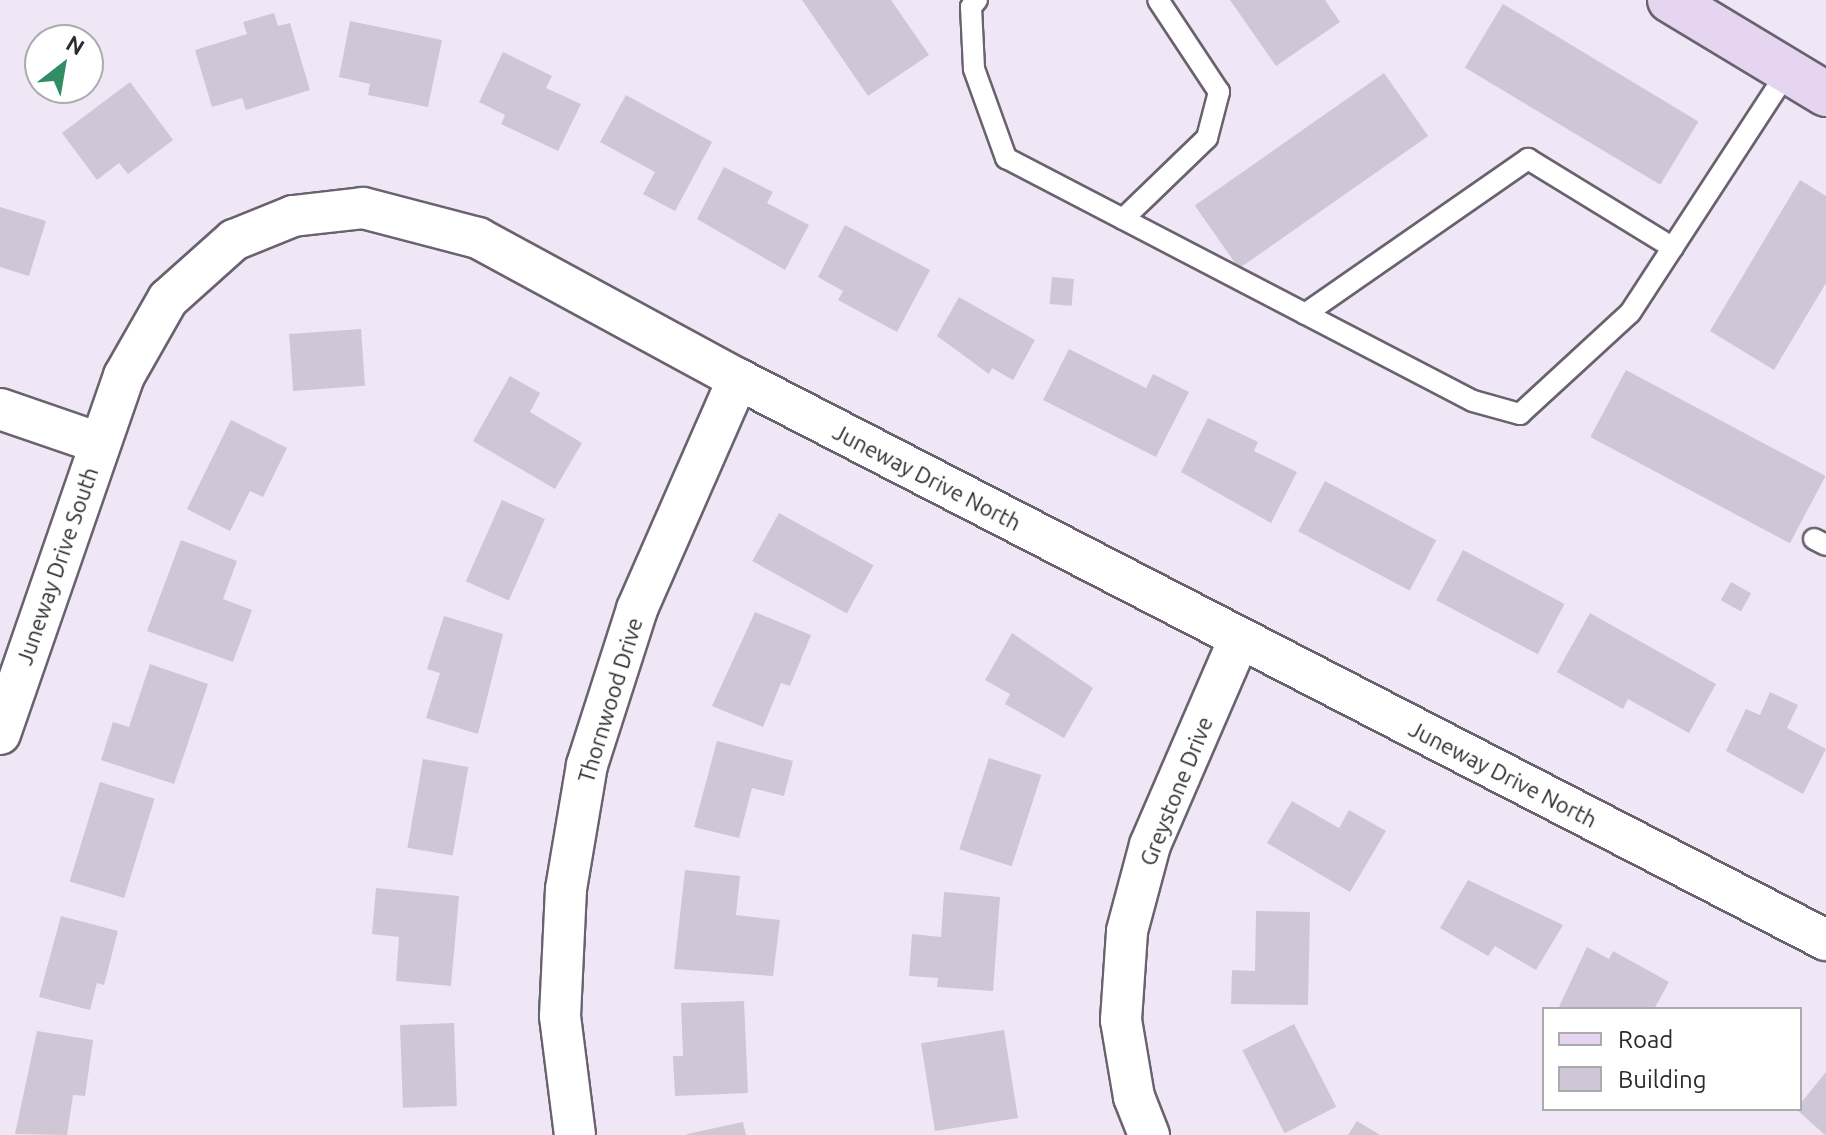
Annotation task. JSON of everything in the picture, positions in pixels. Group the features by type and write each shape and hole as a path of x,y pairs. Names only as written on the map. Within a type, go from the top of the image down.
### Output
{"street":[{"path":"1670,0 1826,94"},
{"name":"Juneway Drive North","path":"99,443 124,376 168,299 234,240 293,216 363,208 478,238 738,379 1826,940"},
{"name":"Thornwood Drive","path":"575,1135 560,1016 566,889 587,765 637,609 738,379"},
{"path":"0,409 99,443"},
{"name":"Juneway Drive South","path":"0,734 99,443"},
{"name":"Greystone Drive","path":"1149,1135 1134,1097 1121,1020 1127,931 1150,845 1239,639"}],"lane":[{"path":"977,0 971,7 974,69 1006,158 1473,401 1520,414 1630,313 1788,71"},
{"path":"1123,219 1207,138 1219,92 1158,0"},
{"path":"1305,314 1528,159 1673,248"}],"building":[{"path":"802,0 891,0 929,55 868,96"},
{"path":"1230,0 1325,0 1340,22 1276,66"},
{"path":"1503,4 1698,121 1660,185 1465,67"},
{"path":"274,13 278,26 290,23 310,90 246,110 242,98 212,107 195,50 247,34 243,22"},
{"path":"350,21 442,40 428,107 368,95 370,84 339,77"},
{"path":"503,52 552,76 546,88 581,104 558,151 501,124 505,115 479,102"},
{"path":"1384,73 1428,136 1239,269 1195,205"},
{"path":"130,82 173,140 128,174 119,163 97,180 62,133"},
{"path":"626,95 712,142 675,211 643,194 655,172 600,142"},
{"path":"724,167 773,192 767,203 809,225 785,270 697,219"},
{"path":"1800,180 1826,196 1826,283 1774,370 1710,331"},
{"path":"0,207 46,221 29,276 0,267"},
{"path":"845,225 930,270 897,332 838,300 843,291 818,277"},
{"path":"1052,277 1074,279 1072,306 1050,304"},
{"path":"959,297 1035,340 1013,380 992,368 989,374 937,336"},
{"path":"361,329 365,386 293,391 289,334"},
{"path":"1069,349 1146,388 1153,374 1189,392 1156,457 1043,400"},
{"path":"1626,370 1826,476 1790,543 1590,437"},
{"path":"510,376 540,393 530,412 582,443 555,489 473,441"},
{"path":"1208,418 1258,442 1254,451 1297,472 1271,523 1181,472"},
{"path":"231,420 287,448 263,497 250,491 230,531 187,509"},
{"path":"1325,481 1436,540 1409,590 1298,531"},
{"path":"502,500 545,519 509,600 466,581"},
{"path":"779,513 873,565 847,613 752,561"},
{"path":"181,540 237,561 223,599 252,610 233,662 147,631"},
{"path":"1463,550 1565,604 1538,654 1436,600"},
{"path":"1731,582 1751,593 1741,612 1721,600"},
{"path":"755,612 811,635 790,686 781,683 763,727 712,706"},
{"path":"1590,613 1716,684 1689,733 1628,699 1623,709 1557,672"},
{"path":"444,616 503,634 478,734 426,718 440,673 427,669"},
{"path":"1012,633 1093,688 1064,738 1005,704 1010,694 985,680"},
{"path":"150,664 208,684 174,784 101,760 113,722 129,727"},
{"path":"1770,692 1798,705 1787,728 1826,749 1803,794 1726,751 1746,709 1760,715"},
{"path":"717,741 793,761 784,796 752,788 739,838 694,827"},
{"path":"989,758 1041,775 1012,866 959,849"},
{"path":"423,759 468,767 453,856 407,848"},
{"path":"100,782 155,799 124,898 70,881"},
{"path":"1292,801 1339,828 1349,810 1386,831 1350,892 1267,843"},
{"path":"685,870 740,876 736,915 780,920 773,976 674,969"},
{"path":"1468,880 1563,925 1536,970 1495,946 1488,956 1440,928"},
{"path":"376,888 459,896 451,986 396,981 399,937 372,934"},
{"path":"944,892 1000,897 993,991 937,987 938,978 909,976 912,934 941,937"},
{"path":"1256,911 1310,912 1308,1005 1231,1004 1232,970 1255,971"},
{"path":"61,916 118,931 104,985 97,983 90,1010 39,997"},
{"path":"1587,947 1609,959 1613,951 1669,982 1655,1007 1559,1007"},
{"path":"744,1001 748,1093 675,1096 673,1056 683,1056 681,1003"},
{"path":"454,1023 457,1106 403,1108 400,1025"},
{"path":"1294,1024 1336,1107 1285,1133 1242,1050"},
{"path":"1004,1030 1018,1118 935,1131 921,1043"},
{"path":"37,1031 93,1040 85,1096 73,1095 67,1135 15,1134"},
{"path":"1826,1072 1826,1135 1798,1111 1802,1111 1802,1102"},
{"path":"1357,1121 1380,1135 1348,1135"},
{"path":"743,1122 746,1135 687,1135 687,1134"}]}
